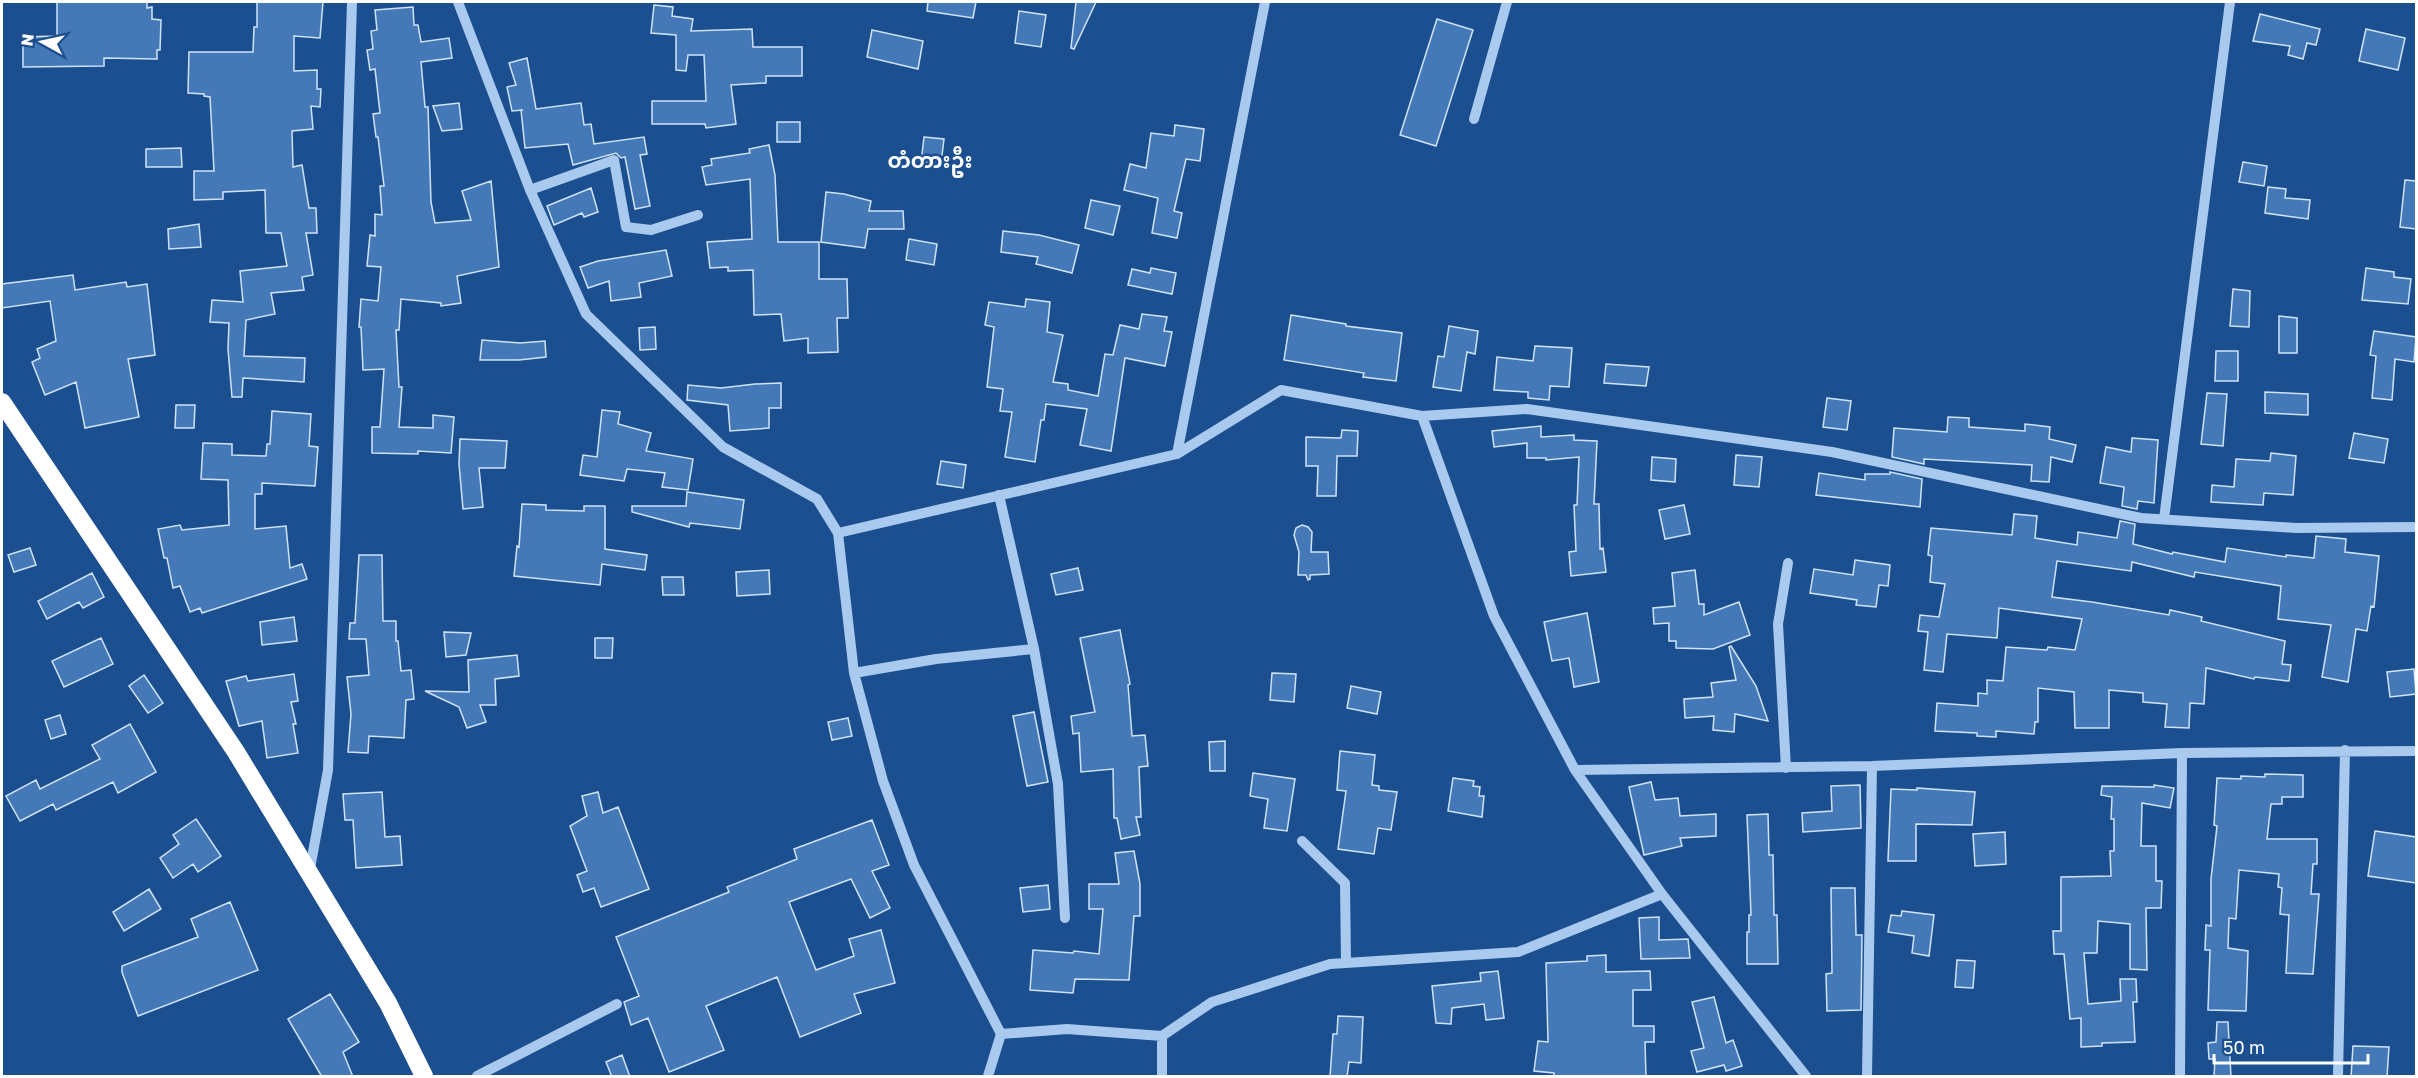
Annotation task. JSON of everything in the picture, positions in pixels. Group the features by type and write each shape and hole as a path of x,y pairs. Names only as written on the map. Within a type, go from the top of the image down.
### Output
{"highway":[{"path":"2,402 236,752 388,1003 424,1077"}],"street":[{"path":"309,875 328,770 352,2"},
{"path":"458,2 530,190 586,314 723,447 817,499 838,533 854,673 883,781 914,865 1001,1034 988,1077"},
{"path":"1177,454 1265,2"},
{"path":"1474,119 1507,2"},
{"path":"2164,519 2230,2"},
{"path":"530,190 614,160 626,226 651,230 698,214"},
{"path":"838,533 1177,454 1281,390 1422,416 1527,409 1832,452 2141,518 2296,528 2416,527"},
{"path":"1422,416 1494,616 1575,770 1662,894 1806,1077"},
{"path":"999,495 1034,649 1058,784 1065,918"},
{"path":"1786,768 1778,624 1788,563"},
{"path":"854,673 936,659 1034,649"},
{"path":"2338,1077 2345,750"},
{"path":"1575,770 1872,766 2182,753 2416,751"},
{"path":"2180,1077 2182,753"},
{"path":"1867,1077 1872,766"},
{"path":"1302,841 1345,883 1346,963"},
{"path":"1001,1034 1067,1029 1162,1036 1212,1002 1330,964 1518,952 1662,894"},
{"path":"477,1077 617,1004"},
{"path":"1162,1036 1162,1077"}],"building":[{"path":"57,2 147,2 147,8 152,7 152,19 161,20 160,50 157,50 157,59 104,58 104,66 23,67 23,37 57,36"},
{"path":"257,2 323,2 320,38 294,36 294,71 317,70 317,89 321,89 320,107 311,106 313,129 292,131 293,167 302,165 309,208 316,208 317,233 306,233 313,275 302,277 304,290 271,293 275,314 246,320 244,356 305,358 304,382 243,378 242,397 232,397 228,349 229,323 210,322 212,300 243,302 240,271 287,266 281,233 266,233 265,190 223,192 223,199 194,200 194,171 214,171 210,97 204,94 188,93 189,52 253,52 254,27 257,27"},
{"path":"928,2 976,2 973,18 927,11"},
{"path":"1076,2 1096,2 1074,49 1071,48"},
{"path":"654,5 673,7 672,16 693,19 691,31 752,29 753,47 802,47 802,76 766,76 766,83 731,85 736,124 706,128 705,124 652,124 652,101 706,101 704,55 688,55 686,71 676,70 676,35 651,33"},
{"path":"413,7 414,25 418,25 421,42 449,38 452,58 421,62 425,107 428,107 431,202 435,223 471,220 462,191 491,181 499,267 457,276 461,303 441,306 441,303 401,299 399,330 396,330 399,387 402,387 399,427 433,428 433,415 454,417 451,453 418,451 418,454 372,453 372,427 380,427 384,369 363,370 361,327 359,327 361,299 378,301 381,267 367,266 370,235 375,236 375,214 382,215 380,186 384,186 373,114 380,113 375,69 370,70 367,50 373,49 371,31 377,30 375,10"},
{"path":"1019,11 1046,15 1041,47 1015,43"},
{"path":"2260,14 2320,29 2316,45 2307,43 2303,59 2288,55 2290,46 2253,41"},
{"path":"1437,19 1473,30 1436,146 1400,135"},
{"path":"2366,29 2405,38 2398,70 2359,61"},
{"path":"872,30 923,41 918,69 867,57"},
{"path":"527,58 536,109 581,103 584,125 591,124 594,144 644,137 647,154 640,155 650,206 635,209 625,157 621,158 616,153 573,165 568,144 525,148 521,110 512,111 507,87 516,85 509,63"},
{"path":"459,103 462,129 442,131 433,106"},
{"path":"777,122 800,122 800,142 777,142"},
{"path":"1175,125 1204,129 1200,161 1186,159 1174,211 1182,213 1177,238 1152,233 1158,198 1124,190 1130,164 1146,168 1151,133 1174,136"},
{"path":"924,137 944,139 941,164 921,162"},
{"path":"769,145 775,175 778,242 819,242 819,279 847,279 848,318 837,318 838,352 808,353 808,338 784,341 781,314 754,315 753,270 728,271 728,267 710,268 707,242 752,239 750,179 706,185 702,167 712,165 711,159 750,153 749,149"},
{"path":"181,148 182,167 146,167 146,149"},
{"path":"2243,162 2267,166 2264,186 2239,182"},
{"path":"2405,180 2416,181 2416,229 2400,227"},
{"path":"2268,187 2286,189 2285,198 2310,200 2308,219 2265,213"},
{"path":"591,188 598,212 584,217 582,213 554,225 547,206"},
{"path":"826,192 871,201 869,211 903,211 904,229 868,229 865,248 821,242"},
{"path":"1091,200 1120,206 1113,235 1085,228"},
{"path":"199,224 201,247 169,249 168,229"},
{"path":"1003,231 1039,235 1079,245 1072,273 1036,264 1038,257 1001,252"},
{"path":"909,239 937,244 934,265 906,260"},
{"path":"666,250 672,276 639,283 641,297 611,301 609,281 588,288 580,267 598,261"},
{"path":"1151,268 1176,273 1172,294 1128,285 1132,269 1150,273"},
{"path":"2366,268 2394,272 2394,277 2411,279 2408,304 2362,300"},
{"path":"73,275 75,290 126,282 127,287 147,284 155,355 128,359 139,417 85,428 76,382 45,395 32,362 40,358 37,349 56,341 50,301 2,308 2,284"},
{"path":"2233,289 2250,291 2249,327 2230,326"},
{"path":"1026,299 1050,302 1047,332 1063,335 1053,382 1068,384 1068,390 1098,396 1105,354 1113,355 1120,325 1139,329 1142,314 1167,317 1164,331 1172,332 1165,366 1125,358 1111,451 1080,445 1087,409 1046,404 1044,420 1041,420 1035,462 1005,457 1012,412 1000,411 1003,389 987,387 994,327 985,325 989,302 1025,307"},
{"path":"1291,315 1346,324 1346,326 1402,333 1396,381 1363,377 1364,373 1284,360"},
{"path":"2279,316 2297,318 2297,353 2279,353"},
{"path":"1449,326 1478,331 1475,354 1467,352 1461,391 1433,387 1438,356 1444,357"},
{"path":"655,327 656,349 640,350 639,328"},
{"path":"2374,331 2416,337 2414,362 2395,359 2392,400 2372,398 2376,356 2370,355"},
{"path":"482,340 520,343 545,341 546,357 480,360"},
{"path":"1535,346 1572,348 1569,387 1550,386 1549,400 1528,398 1528,392 1494,390 1497,357 1533,361"},
{"path":"2216,351 2238,351 2238,381 2215,381"},
{"path":"1606,364 1649,367 1646,386 1604,383"},
{"path":"781,383 781,408 769,408 769,428 730,431 728,405 687,400 688,385 721,388"},
{"path":"2265,392 2308,394 2308,415 2265,413"},
{"path":"2207,393 2227,394 2223,446 2201,444"},
{"path":"1827,398 1851,401 1847,430 1823,427"},
{"path":"176,405 195,405 194,428 175,428"},
{"path":"602,410 620,412 618,424 651,433 646,451 693,459 688,490 662,487 665,473 627,469 624,481 580,475 583,455 597,457"},
{"path":"272,411 311,414 309,446 318,447 315,486 262,483 262,494 255,494 255,529 286,526 290,568 302,564 307,579 202,613 200,608 190,612 180,586 173,588 158,529 180,525 182,530 229,525 228,480 201,479 203,443 232,444 232,455 266,456 267,444 270,444"},
{"path":"1948,417 1969,418 1969,427 2025,431 2025,424 2050,427 2049,439 2076,445 2072,462 2051,457 2049,482 2031,481 2032,465 1924,459 1924,464 1892,457 1894,428 1947,432"},
{"path":"1541,426 1541,437 1574,435 1574,440 1597,441 1594,504 1599,504 1600,549 1603,548 1606,572 1571,576 1569,552 1576,551 1574,505 1577,505 1579,457 1546,460 1546,458 1527,458 1527,443 1494,447 1492,431"},
{"path":"1342,430 1358,431 1357,456 1337,456 1336,496 1317,496 1318,466 1306,466 1306,437 1341,438"},
{"path":"2354,433 2388,439 2384,463 2349,458"},
{"path":"2132,438 2158,440 2154,503 2138,501 2137,509 2122,506 2124,487 2100,483 2106,447 2131,452"},
{"path":"460,439 507,441 505,468 479,468 483,507 463,509 459,464"},
{"path":"2271,453 2296,456 2293,495 2264,493 2263,505 2211,502 2212,485 2234,487 2236,459 2270,461"},
{"path":"1736,455 1762,457 1759,487 1734,485"},
{"path":"1652,457 1676,459 1675,482 1651,480"},
{"path":"941,461 966,465 963,488 937,484"},
{"path":"1890,472 1922,479 1920,507 1816,495 1819,473 1865,480 1865,474 1890,474"},
{"path":"687,492 744,500 740,529 690,523 689,527 632,512 632,506 686,506"},
{"path":"522,504 546,505 546,510 584,511 584,506 605,506 605,549 647,555 645,570 602,564 600,585 514,576"},
{"path":"1684,505 1690,534 1665,539 1659,510"},
{"path":"2014,514 2037,516 2035,538 2077,545 2078,532 2117,538 2120,521 2135,524 2133,544 2172,554 2173,552 2225,562 2227,548 2286,557 2286,555 2314,558 2316,536 2346,539 2345,552 2379,556 2374,607 2371,606 2367,631 2356,629 2348,682 2322,677 2331,625 2278,619 2281,586 2195,572 2194,577 2132,562 2131,571 2057,561 2052,597 2169,615 2170,610 2202,617 2201,621 2285,641 2282,664 2291,665 2289,681 2255,677 2254,679 2206,668 2204,704 2190,703 2189,728 2165,727 2167,704 2143,702 2143,693 2109,690 2109,728 2075,728 2074,692 2038,688 2038,722 2035,722 2034,734 1996,731 1996,737 1977,736 1977,733 1935,731 1937,703 1978,706 1978,693 1987,694 1987,680 2003,681 2006,647 2047,650 2048,647 2075,650 2082,619 1999,608 1997,638 1947,634 1943,672 1924,670 1928,632 1918,631 1920,615 1939,617 1945,584 1930,582 1932,556 1928,555 1931,528 2012,535"},
{"path":"1302,525 1308,527 1312,532 1311,552 1328,552 1329,574 1310,575 1308,580 1306,575 1298,575 1299,552 1294,535 1296,528"},
{"path":"30,548 36,565 14,572 8,555"},
{"path":"359,555 382,555 383,621 396,621 396,641 398,641 401,671 411,670 414,699 406,700 404,738 369,736 368,753 348,752 351,714 347,677 369,675 366,639 349,639 350,623 355,623"},
{"path":"1855,560 1890,565 1888,586 1879,585 1876,607 1856,605 1857,600 1810,593 1814,569 1853,575"},
{"path":"1078,568 1083,590 1056,595 1051,574"},
{"path":"769,570 770,594 737,596 736,572"},
{"path":"1695,570 1699,604 1704,604 1704,615 1739,602 1750,635 1713,649 1676,648 1676,641 1669,641 1669,623 1654,624 1653,608 1675,606 1672,573"},
{"path":"92,573 104,597 83,608 79,602 47,619 38,601"},
{"path":"662,577 683,577 684,595 663,595"},
{"path":"1587,613 1599,682 1574,687 1569,658 1552,661 1544,622"},
{"path":"294,617 297,641 262,645 260,622"},
{"path":"1120,630 1130,684 1128,685 1132,736 1145,735 1148,766 1139,767 1141,817 1136,817 1140,835 1121,839 1117,818 1114,818 1113,769 1081,772 1079,733 1073,734 1071,716 1095,712 1080,638"},
{"path":"444,632 471,633 466,655 446,657"},
{"path":"101,638 113,664 64,687 52,661"},
{"path":"595,638 613,638 612,658 595,658"},
{"path":"1731,646 1756,686 1768,721 1735,714 1734,732 1713,730 1714,716 1685,718 1684,699 1713,697 1711,683 1736,680 1729,647"},
{"path":"517,655 519,676 495,679 496,705 480,705 486,722 467,728 459,707 425,691 469,692 468,660"},
{"path":"2414,669 2416,694 2390,697 2387,672"},
{"path":"1272,673 1296,674 1294,702 1270,700"},
{"path":"294,674 298,701 291,702 296,724 293,724 298,753 267,758 262,721 239,726 226,681 246,676 248,681"},
{"path":"144,675 163,703 148,713 129,686"},
{"path":"1351,686 1381,692 1377,714 1347,708"},
{"path":"1034,712 1048,782 1027,786 1013,716"},
{"path":"60,715 66,734 51,739 45,720"},
{"path":"848,718 852,736 832,740 828,722"},
{"path":"130,724 156,772 118,793 113,782 56,810 53,804 20,821 6,796 36,780 40,789 100,759 92,745"},
{"path":"1225,741 1225,771 1210,771 1209,742"},
{"path":"1340,751 1375,755 1372,785 1379,786 1379,790 1397,792 1391,830 1378,828 1374,854 1338,849 1346,791 1337,790"},
{"path":"1253,773 1295,779 1287,831 1264,828 1268,799 1250,796"},
{"path":"2265,774 2303,775 2303,797 2282,797 2282,804 2271,804 2267,839 2317,839 2317,864 2313,864 2311,894 2319,894 2313,974 2286,973 2289,915 2280,914 2282,888 2278,887 2279,874 2239,870 2236,919 2229,918 2228,948 2248,951 2246,1011 2208,1010 2210,950 2205,950 2206,925 2211,926 2211,879 2217,826 2214,825 2217,778 2265,777"},
{"path":"1453,778 1474,781 1473,786 1480,787 1479,796 1484,796 1482,817 1448,811"},
{"path":"1651,782 1655,800 1678,798 1680,816 1716,814 1716,836 1680,838 1682,846 1644,855 1629,787"},
{"path":"1860,785 1861,828 1803,832 1802,813 1832,811 1831,786"},
{"path":"2154,785 2174,788 2170,808 2142,803 2141,846 2156,846 2156,881 2162,881 2161,908 2146,908 2147,970 2130,969 2130,924 2098,921 2097,953 2084,953 2088,1004 2121,1001 2120,979 2136,979 2137,1002 2133,1002 2135,1042 2102,1043 2102,1046 2081,1047 2081,1018 2070,1019 2064,954 2054,954 2053,931 2061,931 2061,877 2111,876 2110,851 2114,851 2114,819 2111,819 2112,797 2101,795 2102,786 2154,787"},
{"path":"1917,788 1975,792 1972,825 1916,824 1916,861 1888,861 1891,789 1917,790"},
{"path":"382,792 385,837 400,836 402,865 356,868 353,820 345,820 343,794"},
{"path":"598,792 603,813 618,807 649,889 601,907 594,888 583,892 577,875 587,871 570,826 587,816 582,796"},
{"path":"1768,814 1769,855 1773,855 1774,915 1777,915 1778,964 1747,964 1747,932 1749,932 1749,915 1751,915 1747,815"},
{"path":"196,819 221,856 198,872 193,864 173,878 160,858 179,844 173,835"},
{"path":"872,820 889,865 872,871 890,908 870,918 851,879 789,902 816,970 854,956 849,939 881,930 895,983 854,994 861,1013 800,1037 777,977 706,1006 724,1050 669,1072 648,1018 631,1025 624,1002 639,996 616,937 729,892 727,887 797,859 794,849"},
{"path":"2375,831 2416,837 2416,883 2368,876"},
{"path":"2005,832 2006,864 1975,866 1973,834"},
{"path":"1134,851 1140,884 1140,916 1134,916 1129,980 1075,979 1073,993 1030,990 1033,950 1099,954 1103,909 1089,909 1089,884 1119,884 1115,853"},
{"path":"1048,885 1050,909 1023,912 1020,888"},
{"path":"1831,888 1855,888 1856,935 1862,935 1861,1010 1827,1011 1826,974 1832,973"},
{"path":"149,889 161,909 124,931 113,912"},
{"path":"230,902 258,970 138,1016 122,972 122,966 198,937 191,919"},
{"path":"1902,911 1934,915 1929,956 1912,953 1914,936 1888,932 1891,915 1901,916"},
{"path":"1659,917 1659,940 1688,939 1690,958 1641,959 1639,918"},
{"path":"1606,955 1606,972 1650,971 1651,990 1633,990 1633,1026 1654,1026 1654,1042 1645,1042 1646,1077 1554,1077 1554,1073 1534,1071 1538,1041 1548,1042 1546,963 1587,961 1587,956"},
{"path":"1957,960 1975,961 1973,988 1955,987"},
{"path":"1498,971 1504,1018 1486,1020 1484,1004 1452,1008 1451,1024 1436,1023 1432,986 1481,981 1480,973"},
{"path":"330,994 359,1042 343,1052 353,1077 322,1077 288,1019"},
{"path":"1714,997 1726,1043 1733,1040 1742,1066 1726,1071 1724,1065 1697,1072 1691,1051 1704,1048 1692,1002"},
{"path":"1338,1016 1363,1017 1361,1063 1349,1062 1347,1077 1330,1077 1333,1034 1337,1034"},
{"path":"2217,1022 2228,1022 2231,1077 2214,1077 2215,1059 2209,1059 2208,1043 2216,1042"},
{"path":"2353,1046 2389,1047 2387,1077 2351,1077"},
{"path":"622,1055 630,1077 612,1077 606,1062"}],"district":[{"name":"တံတားဦး","path":"930,160"}]}
